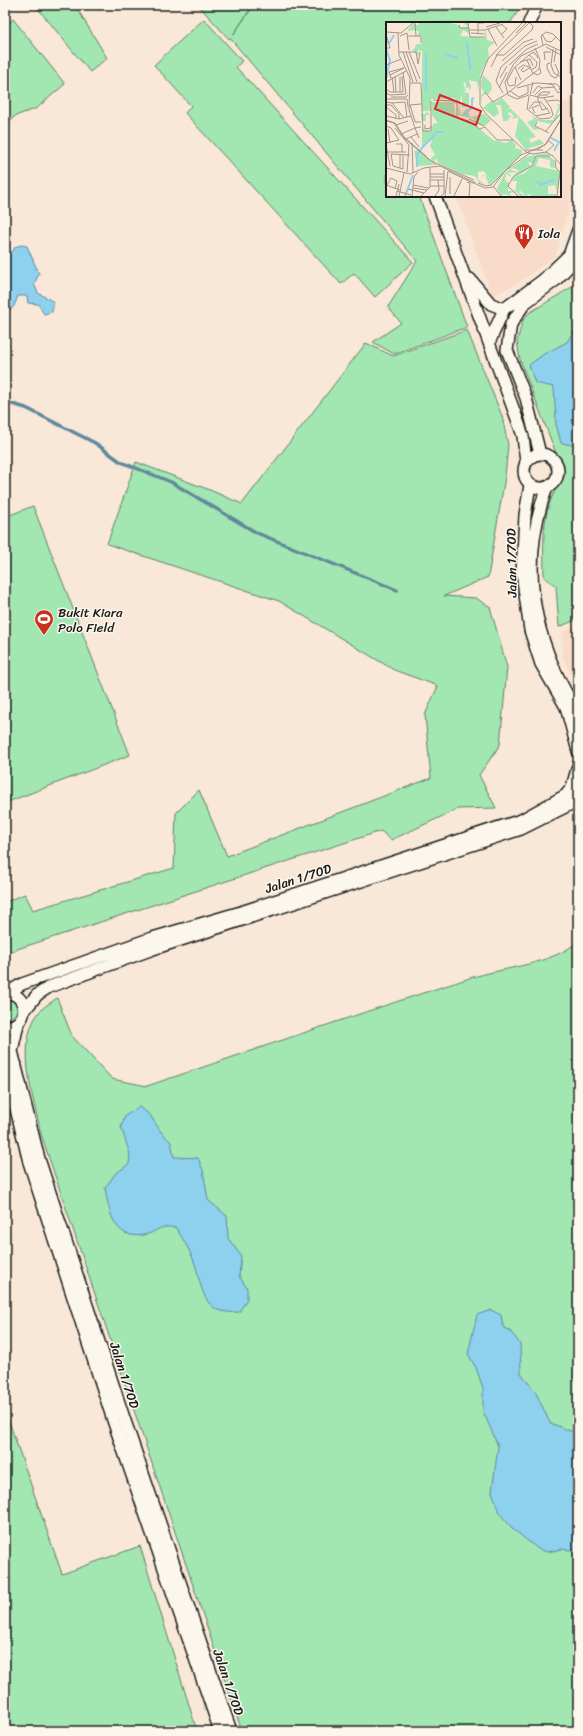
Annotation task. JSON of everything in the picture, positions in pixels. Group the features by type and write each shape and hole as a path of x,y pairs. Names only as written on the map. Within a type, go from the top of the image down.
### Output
{"street":[{"path":"528,22 537,5"},
{"path":"435,197 523,436 526,462 523,471 526,481 539,488 547,487 556,479 558,468 549,456 540,454 534,455 526,462"},
{"path":"489,343 504,309 544,280 569,255 578,230"},
{"path":"540,454 526,398 507,350 511,324 525,304 556,280 569,267 578,252"},
{"path":"462,267 484,298 491,304 504,309"},
{"name":"Jalan 1/70D","path":"530,484 525,515 522,573 530,630 541,664 566,707 578,751"},
{"name":"Jalan 1/70D","path":"547,487 540,506 534,539 532,590 537,618 553,666 578,715"},
{"name":"Jalan 1/70D","path":"6,993 22,984 148,939 241,912 521,820 566,795 572,787 578,766"},
{"name":"Jalan 1/70D","path":"231,1731 124,1418 39,1159 12,1051 18,1024 24,1011 37,995 49,987 153,949 521,829 571,804 578,797"},
{"path":"6,993 14,994 20,998 24,1011"},
{"path":"5,1027 12,1027 18,1024"},
{"name":"Jalan 1/70D","path":"5,1064 31,1170 114,1423 220,1731"}],"shaded area":[{"path":"578,98 578,120 569,208 556,255 518,283 492,296 456,197 561,197 561,105"},
{"path":"578,625 578,690 563,658 562,632"}],"green space":[{"path":"35,5 75,5 107,58 90,72"},
{"path":"198,5 253,5 233,35 254,5 520,5 519,10 511,22 386,22 386,197 419,197 467,327 394,354 373,342 401,323 388,307 417,261 230,38 229,39"},
{"path":"13,19 65,84 37,108 15,116 5,126 5,28"},
{"path":"204,19 242,61 236,67 413,262 375,297 354,273 341,284 185,113 191,106 154,65"},
{"path":"578,281 578,619 559,627 556,586 544,577 544,528 547,512 558,484 561,466 520,360 517,341 523,320 529,313 575,285"},
{"path":"467,330 502,416 508,445 505,477 488,577 444,596 476,598 490,607 507,667 500,745 479,775 496,808 458,809 391,840 381,831 8,952 5,955 5,902 25,894 33,910 174,868 176,813 199,790 227,856 431,778 425,715 438,686 394,670 279,601 107,544 136,462 210,490 242,504 366,343 393,356"},
{"name":"Bukit Kiara Polo Field","path":"33,506 130,755 5,803 5,517"},
{"path":"578,941 578,1731 242,1731 41,1134 28,1070 27,1052 33,1021 45,1006 57,998 72,1036 112,1079 147,1086 470,978 542,960 568,949"},
{"path":"5,1000 12,1000 18,1007 17,1012 10,1019 5,1018"},
{"path":"5,1410 62,1574 140,1546 197,1731 5,1731"}],"water":[{"path":"21,245 27,246 39,274 34,284 38,293 54,302 52,312 44,314 38,304 28,303 27,296 18,296 14,306 9,311 5,310 5,255 13,251 15,247"},
{"path":"578,325 578,446 561,443 556,424 554,387 535,383 529,365 544,354 567,342"},
{"path":"139,1107 150,1115 161,1132 171,1142 174,1157 198,1158 203,1170 208,1200 227,1216 228,1238 241,1256 239,1276 247,1288 247,1299 239,1312 227,1312 217,1309 210,1304 202,1290 194,1261 176,1228 165,1227 148,1234 133,1235 125,1233 114,1222 108,1205 105,1188 115,1174 129,1164 130,1154 121,1127 125,1116"},
{"path":"491,1310 501,1315 503,1327 511,1332 520,1344 521,1373 536,1393 550,1423 573,1432 578,1439 578,1545 571,1551 563,1549 547,1552 538,1549 513,1529 501,1515 492,1492 498,1446 483,1411 483,1388 476,1368 468,1354 477,1315"}],"waterway":[{"path":"5,402 26,408 95,443 121,462 171,482 257,533 397,590"}],"place":[{"name":"Iola","path":"524,250"},
{"name":"Bukit Kiara Polo Field","path":"44,636"}]}
